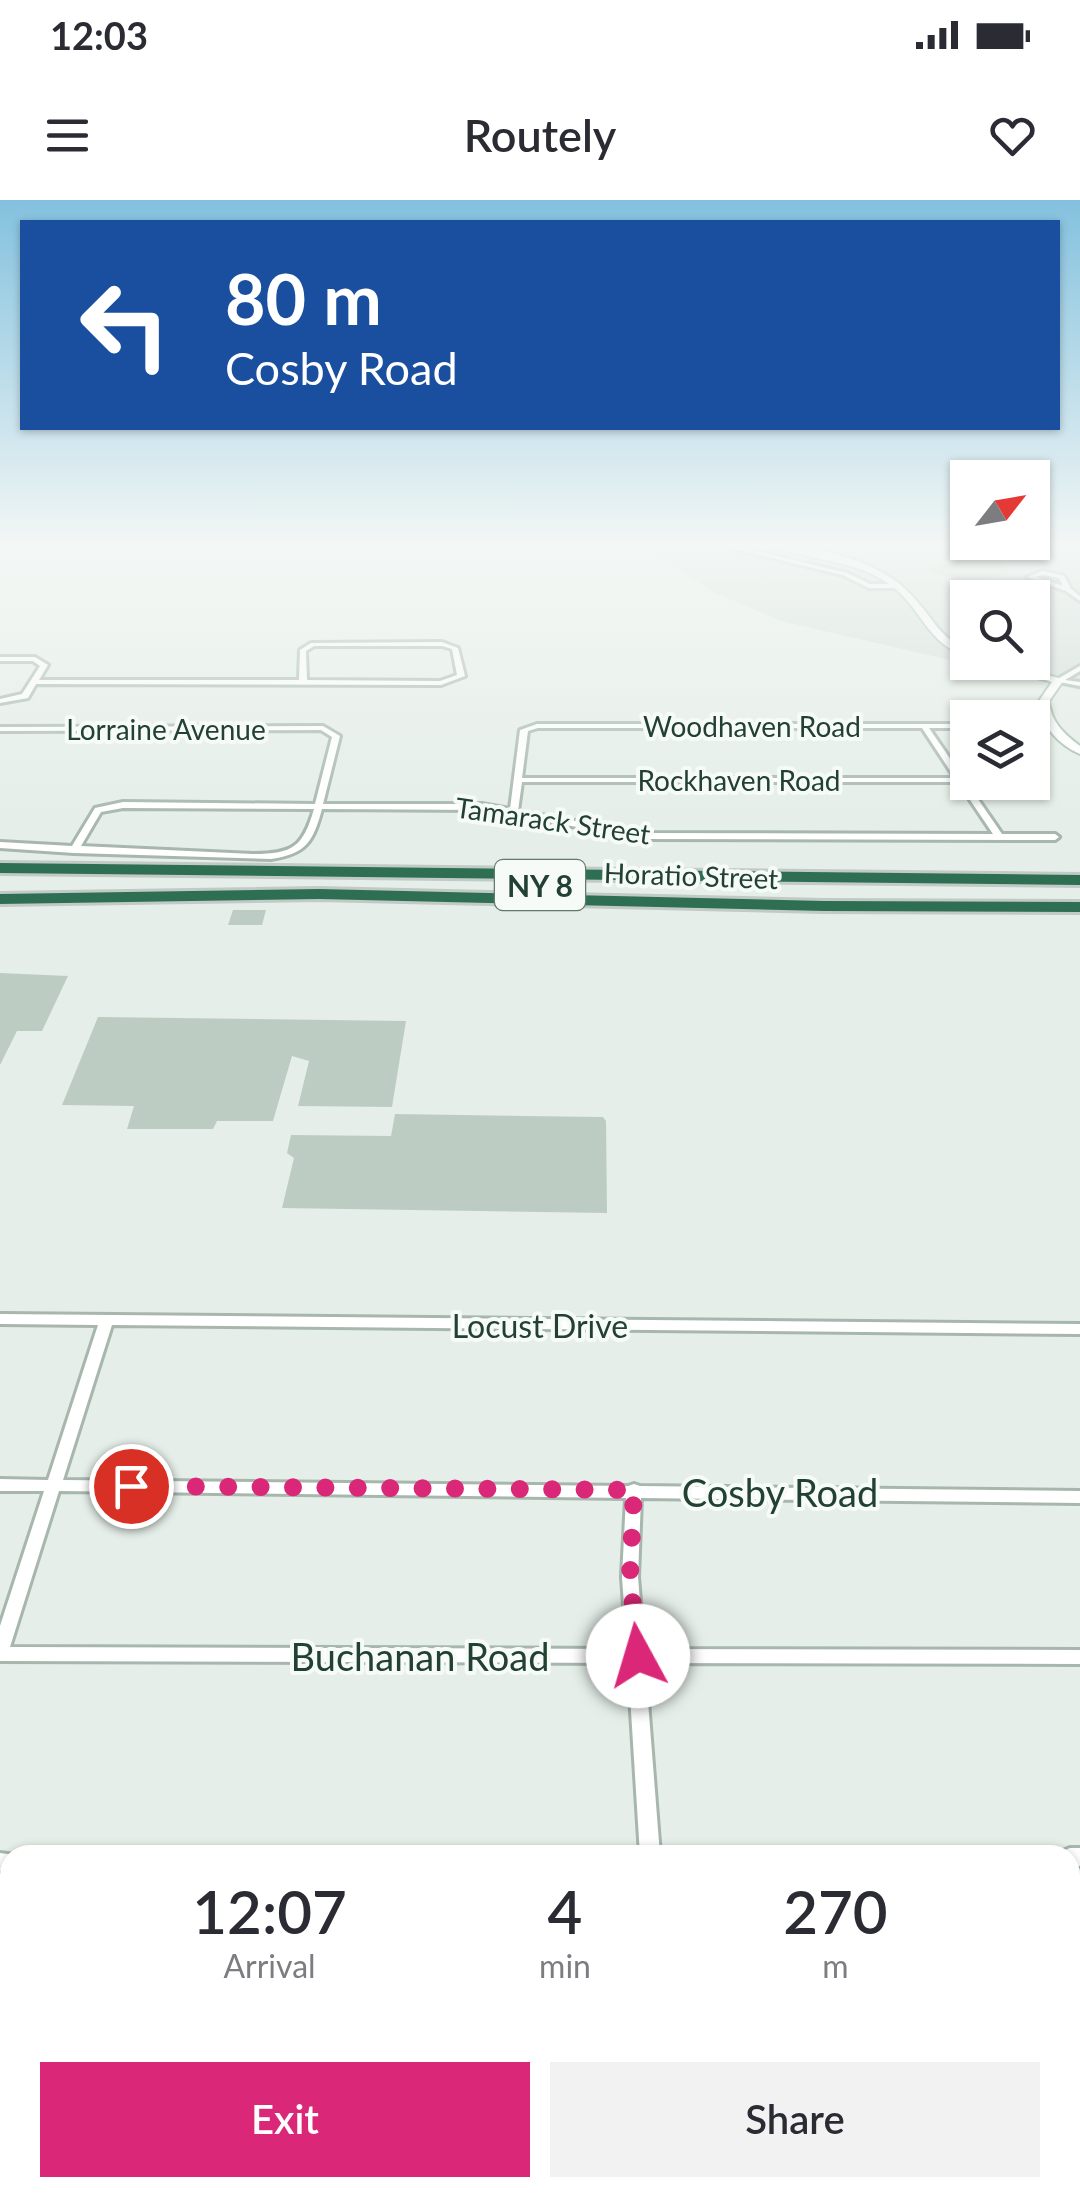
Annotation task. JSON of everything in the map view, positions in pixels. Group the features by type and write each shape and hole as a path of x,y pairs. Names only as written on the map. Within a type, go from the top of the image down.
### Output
{"highway":[{"path":"0,857 261,872"},
{"name":"NY 8","path":"0,868 1080,878"},
{"path":"0,884 265,895"},
{"name":"NY 8","path":"0,884 746,889 1079,901"},
{"name":"Horatio Street","path":"0,898 265,895 1079,901"}],"street":[{"path":"35,682 303,683 453,681 461,676 458,651 451,646 319,643 304,649 303,683"},
{"path":"0,660 44,662 22,698 0,701"},
{"path":"1080,668 1058,681 1044,701 1051,726 1080,751"},
{"path":"1050,679 1080,684"},
{"name":"Woodhaven Road","path":"519,780 524,730 537,726 950,726"},
{"path":"924,726 950,766"},
{"name":"Lorraine Avenue","path":"0,729 332,730 336,736 316,805"},
{"path":"514,810 519,780"},
{"name":"Rockhaven Road","path":"519,780 950,780"},
{"path":"973,800 999,837"},
{"name":"Tamarack Street","path":"74,850 98,810 113,805 446,805 514,810 644,836 1055,837"},
{"path":"0,845 253,857 284,854 297,850 309,837 316,805"},
{"name":"Locust Drive","path":"0,1320 1080,1329"},
{"path":"0,1653 106,1321"},
{"name":"Cosby Road","path":"0,1485 1080,1496"},
{"path":"634,1490 630,1576 649,1845"},
{"name":"Buchanan Road","path":"0,1653 142,1658 1080,1657"}],"shaded area":[{"path":"864,640 950,640 950,660"},
{"path":"1050,640 1080,640 1080,690 1037,680 1050,680"}],"building":[{"path":"233,910 266,910 262,925 228,925"},
{"path":"0,973 68,976 42,1031 17,1031 0,1065"},
{"path":"98,1017 406,1021 392,1107 298,1106 309,1061 292,1056 273,1121 217,1121 213,1129 127,1129 134,1106 62,1105"},
{"path":"395,1114 603,1117 607,1213 282,1208 294,1158 287,1153 291,1135 391,1136"}],"route":[{"path":"131,1486 634,1490 630,1576 638,1656"}]}
